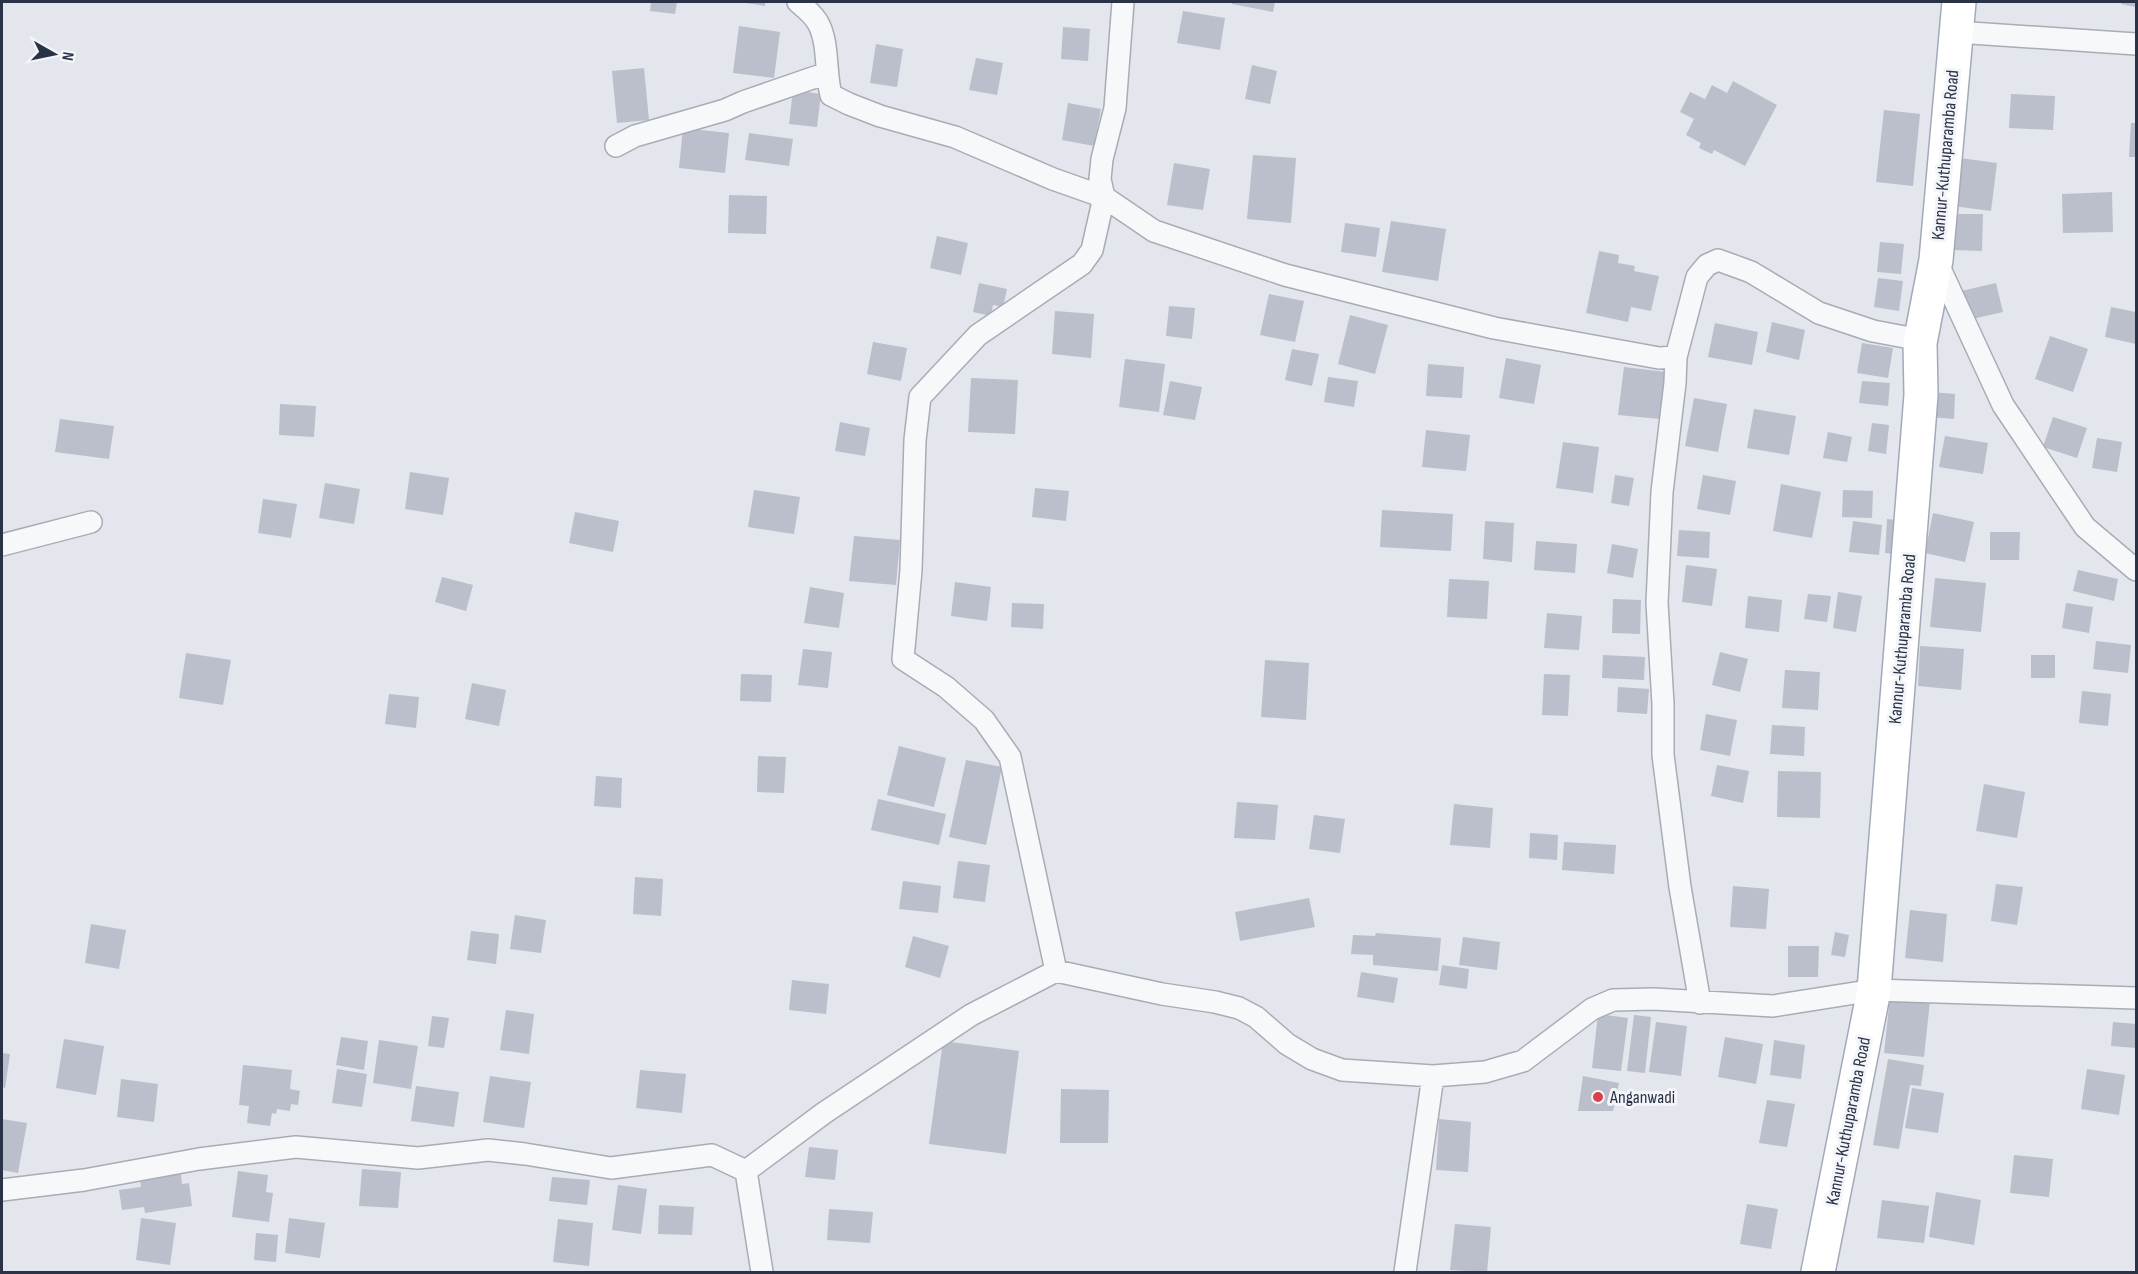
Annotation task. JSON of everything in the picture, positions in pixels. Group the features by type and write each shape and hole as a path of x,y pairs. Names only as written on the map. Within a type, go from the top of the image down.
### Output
{"main road":[{"name":"Kannur-Kuthuparamba Road","path":"1818,1272 1874,990 1921,395 1921,340 1936,260 1957,17"}],"street":[{"path":"798,2 818,22 822,32 831,95 880,116 955,137 1053,179 1104,197 1154,231 1286,275 1494,328 1659,358 1676,357"},
{"path":"1056,971 1010,757 984,720 946,687 903,659 912,559 915,440 920,397 978,335 1082,264 1092,250 1104,197 1100,179 1102,159 1115,108 1123,2"},
{"path":"1957,17 2136,44"},
{"path":"616,146 635,136 725,110 827,73"},
{"path":"1700,1003 1680,887 1663,755 1663,704 1657,603 1662,492 1676,357 1697,278 1707,265 1718,260 1751,272 1819,313 1873,331 1921,340"},
{"path":"1936,260 2002,405 2085,527 2136,570"},
{"path":"2,545 91,522"},
{"path":"746,1171 824,1113 971,1015 1056,971 1239,1008 1256,1017 1287,1044 1312,1059 1342,1070 1433,1076 1485,1072 1523,1061 1592,1009 1613,1000 1654,999 1773,1005 1874,990 2136,998"},
{"path":"1405,1272 1433,1076"},
{"path":"2,1190 84,1180 199,1159 296,1147 418,1158 488,1150 611,1168 712,1155 746,1171"},
{"path":"746,1171 762,1272"}],"building":[{"path":"651,2 677,2 675,14 650,11"},
{"path":"740,2 765,2 765,6"},
{"path":"1232,2 1275,2 1273,12 1232,4"},
{"path":"2122,2 2136,2 2136,7 2121,4"},
{"path":"1183,11 1225,18 1220,50 1177,43"},
{"path":"739,26 780,32 774,78 733,73"},
{"path":"1063,27 1090,29 1088,61 1061,59"},
{"path":"876,44 903,49 897,87 870,83"},
{"path":"976,58 1003,63 997,95 969,90"},
{"path":"1252,65 1277,71 1270,104 1245,99"},
{"path":"644,68 649,120 617,123 612,71"},
{"path":"1733,81 1777,105 1745,166 1714,150 1712,154 1699,148 1701,143 1686,135 1694,119 1680,112 1690,92 1705,99 1712,85 1727,93"},
{"path":"793,90 821,94 817,127 789,124"},
{"path":"2011,94 2055,96 2053,130 2009,128"},
{"path":"1068,103 1101,109 1094,146 1062,140"},
{"path":"1884,110 1920,114 1913,186 1876,182"},
{"path":"2131,123 2136,123 2136,157 2129,157"},
{"path":"683,128 729,133 725,173 679,168"},
{"path":"749,133 793,139 789,166 745,160"},
{"path":"1253,155 1296,158 1291,223 1247,219"},
{"path":"1960,158 1997,163 1991,211 1953,206"},
{"path":"1174,163 1210,169 1203,210 1167,205"},
{"path":"2112,192 2113,232 2063,233 2062,194"},
{"path":"729,195 767,196 766,234 728,233"},
{"path":"1954,214 1983,214 1982,251 1953,250"},
{"path":"1391,221 1446,229 1438,281 1382,272"},
{"path":"1345,223 1380,228 1376,257 1341,252"},
{"path":"937,236 968,243 961,275 930,268"},
{"path":"1880,242 1904,244 1901,274 1877,272"},
{"path":"1599,251 1619,255 1618,263 1635,266 1634,271 1659,276 1651,311 1631,307 1628,322 1586,313"},
{"path":"1878,278 1903,281 1899,311 1874,307"},
{"path":"979,283 1007,289 1003,307 993,305 991,316 973,312"},
{"path":"1996,283 2003,312 1968,320 1961,291"},
{"path":"1269,294 1304,301 1295,342 1260,335"},
{"path":"1169,306 1195,308 1192,339 1166,336"},
{"path":"2111,307 2136,312 2136,344 2105,337"},
{"path":"1055,311 1094,314 1091,358 1052,354"},
{"path":"1350,315 1388,325 1375,374 1338,364"},
{"path":"1772,322 1805,330 1799,360 1766,352"},
{"path":"1715,323 1758,332 1752,365 1708,357"},
{"path":"2050,336 2088,349 2073,392 2035,379"},
{"path":"873,342 907,348 901,381 867,374"},
{"path":"1862,343 1893,348 1888,378 1857,373"},
{"path":"1292,349 1319,354 1312,386 1285,380"},
{"path":"1506,358 1541,365 1534,404 1499,398"},
{"path":"1125,359 1165,364 1159,412 1119,407"},
{"path":"1428,364 1464,367 1462,398 1426,396"},
{"path":"1624,367 1666,372 1660,419 1618,415"},
{"path":"1328,377 1358,381 1354,407 1324,402"},
{"path":"971,378 1018,380 1015,434 968,432"},
{"path":"1170,381 1202,387 1195,420 1163,415"},
{"path":"1862,381 1890,383 1888,406 1859,403"},
{"path":"1932,392 1955,394 1954,419 1930,417"},
{"path":"1694,398 1727,404 1718,452 1685,446"},
{"path":"280,404 316,406 314,437 279,435"},
{"path":"1754,409 1796,416 1789,455 1747,448"},
{"path":"2053,417 2087,428 2077,458 2043,447"},
{"path":"60,419 114,426 109,459 55,452"},
{"path":"840,422 870,428 865,456 835,451"},
{"path":"1872,423 1889,425 1886,454 1868,451"},
{"path":"1426,430 1470,435 1466,471 1422,467"},
{"path":"1828,432 1852,437 1847,462 1823,458"},
{"path":"1945,436 1988,443 1983,474 1939,467"},
{"path":"2097,438 2122,442 2117,472 2092,468"},
{"path":"1563,442 1599,447 1593,493 1556,488"},
{"path":"410,472 449,478 443,515 405,509"},
{"path":"1615,475 1634,478 1629,506 1611,503"},
{"path":"1703,475 1736,481 1730,515 1697,509"},
{"path":"325,483 360,489 354,524 319,518"},
{"path":"1781,484 1821,492 1812,538 1773,531"},
{"path":"1035,488 1069,491 1066,521 1032,517"},
{"path":"754,490 800,497 794,534 748,527"},
{"path":"1843,490 1873,491 1872,518 1842,517"},
{"path":"263,499 297,504 291,538 258,533"},
{"path":"1382,510 1453,514 1451,551 1380,547"},
{"path":"575,512 619,521 613,552 569,543"},
{"path":"1933,513 1974,522 1965,562 1925,553"},
{"path":"1887,519 1897,520 1895,554 1885,553"},
{"path":"1485,521 1514,523 1512,562 1483,559"},
{"path":"1853,521 1882,525 1879,555 1849,552"},
{"path":"1679,530 1710,532 1709,558 1677,556"},
{"path":"1990,532 2020,532 2019,560 1990,560"},
{"path":"854,536 900,540 896,585 849,581"},
{"path":"1536,541 1577,544 1575,573 1534,570"},
{"path":"1612,544 1638,549 1633,578 1607,573"},
{"path":"1686,565 1717,569 1712,606 1682,602"},
{"path":"2078,570 2118,579 2114,601 2073,591"},
{"path":"442,577 473,585 466,611 435,602"},
{"path":"1935,578 1986,583 1981,632 1930,627"},
{"path":"1449,579 1489,581 1487,619 1447,617"},
{"path":"955,582 991,587 987,621 951,616"},
{"path":"810,587 844,593 839,628 804,623"},
{"path":"1838,592 1862,596 1856,632 1833,628"},
{"path":"1808,594 1831,596 1827,622 1804,619"},
{"path":"1748,596 1782,600 1779,632 1745,628"},
{"path":"1613,599 1641,600 1640,634 1612,633"},
{"path":"1012,603 1044,604 1043,629 1011,627"},
{"path":"2066,603 2093,607 2089,633 2062,628"},
{"path":"1547,613 1582,616 1579,650 1544,648"},
{"path":"2096,641 2131,645 2128,673 2093,669"},
{"path":"1920,646 1964,649 1961,690 1918,686"},
{"path":"803,649 832,652 828,688 798,685"},
{"path":"1720,652 1748,659 1740,692 1712,685"},
{"path":"186,653 231,660 223,705 179,698"},
{"path":"1603,655 1645,657 1644,680 1602,678"},
{"path":"2031,655 2055,655 2055,678 2031,678"},
{"path":"1265,660 1309,663 1306,720 1261,717"},
{"path":"1785,670 1820,672 1818,710 1782,708"},
{"path":"741,674 772,675 771,702 740,701"},
{"path":"1544,674 1570,675 1568,716 1542,715"},
{"path":"472,683 506,690 499,726 465,719"},
{"path":"1618,687 1649,689 1647,714 1617,712"},
{"path":"2082,691 2111,694 2108,726 2079,723"},
{"path":"389,694 419,697 416,728 385,724"},
{"path":"1706,714 1737,720 1730,756 1700,750"},
{"path":"1772,725 1805,727 1804,756 1770,754"},
{"path":"899,746 946,758 934,807 887,795"},
{"path":"758,756 786,757 784,793 757,792"},
{"path":"966,760 1002,767 986,845 949,837"},
{"path":"1717,765 1749,771 1743,803 1711,796"},
{"path":"1778,771 1821,772 1820,818 1777,817"},
{"path":"596,776 622,778 621,808 594,806"},
{"path":"1984,784 2025,792 2017,838 1976,831"},
{"path":"878,799 946,814 939,845 871,830"},
{"path":"1237,802 1278,805 1275,840 1234,838"},
{"path":"1454,804 1493,808 1490,848 1450,845"},
{"path":"1314,815 1345,819 1340,853 1309,849"},
{"path":"1530,833 1558,835 1557,860 1529,858"},
{"path":"1564,842 1616,845 1614,874 1562,870"},
{"path":"958,861 990,865 985,902 953,898"},
{"path":"635,877 663,879 661,916 633,914"},
{"path":"903,881 941,886 938,913 899,909"},
{"path":"1996,884 2023,887 2017,925 1991,921"},
{"path":"1733,886 1769,889 1766,929 1730,927"},
{"path":"1309,898 1315,927 1240,941 1235,912"},
{"path":"1910,910 1947,914 1943,962 1905,958"},
{"path":"515,915 546,920 541,953 510,949"},
{"path":"91,924 126,930 119,969 85,963"},
{"path":"471,931 499,934 496,964 467,960"},
{"path":"1835,932 1849,935 1845,957 1831,955"},
{"path":"1376,933 1441,938 1438,971 1373,965 1373,955 1351,954 1353,935 1375,936"},
{"path":"913,936 949,946 940,978 905,967"},
{"path":"1463,937 1500,942 1497,970 1459,965"},
{"path":"1788,946 1819,946 1818,977 1788,977"},
{"path":"1442,965 1469,969 1467,989 1439,985"},
{"path":"1361,972 1398,978 1394,1003 1357,997"},
{"path":"792,980 829,984 826,1014 789,1010"},
{"path":"1890,997 1930,1001 1924,1057 1884,1053"},
{"path":"506,1010 534,1014 529,1054 500,1050"},
{"path":"1598,1014 1628,1018 1621,1071 1592,1068"},
{"path":"1634,1015 1651,1017 1645,1073 1627,1071"},
{"path":"432,1016 449,1018 444,1048 428,1046"},
{"path":"1656,1022 1687,1026 1681,1076 1649,1072"},
{"path":"2113,1022 2136,1024 2136,1048 2111,1046"},
{"path":"341,1037 368,1041 364,1070 336,1065"},
{"path":"1725,1037 1763,1044 1756,1084 1718,1077"},
{"path":"64,1039 104,1046 96,1095 56,1088"},
{"path":"379,1040 418,1046 411,1089 373,1083"},
{"path":"1774,1040 1805,1045 1801,1079 1770,1075"},
{"path":"943,1041 1019,1051 1006,1154 929,1144"},
{"path":"2,1053 10,1054 5,1088 2,1087"},
{"path":"1888,1059 1924,1065 1921,1086 1910,1085 1899,1149 1873,1145"},
{"path":"243,1065 292,1070 290,1089 300,1091 298,1105 291,1104 290,1111 277,1109 276,1114 272,1113 270,1126 247,1123 249,1106 239,1105"},
{"path":"337,1069 367,1074 362,1107 332,1103"},
{"path":"2087,1069 2125,1075 2119,1115 2081,1109"},
{"path":"640,1070 686,1074 682,1113 636,1108"},
{"path":"490,1076 531,1082 524,1128 483,1122"},
{"name":"Anganwadi","path":"1583,1076 1619,1083 1613,1111 1578,1111"},
{"path":"121,1079 158,1084 154,1122 117,1117"},
{"path":"416,1086 459,1092 454,1127 411,1121"},
{"path":"1912,1088 1944,1093 1938,1133 1905,1128"},
{"path":"1061,1089 1109,1090 1108,1143 1060,1143"},
{"path":"1767,1100 1795,1104 1787,1147 1759,1143"},
{"path":"2,1119 27,1123 18,1173 2,1170"},
{"path":"1439,1119 1471,1122 1468,1172 1436,1170"},
{"path":"809,1147 838,1150 835,1180 805,1177"},
{"path":"2014,1155 2053,1159 2049,1197 2010,1193"},
{"path":"362,1169 401,1172 398,1208 359,1206"},
{"path":"238,1171 268,1175 266,1192 273,1193 269,1222 232,1217"},
{"path":"181,1174 182,1184 189,1183 192,1206 145,1213 144,1207 122,1210 119,1190 141,1187 140,1180"},
{"path":"552,1177 590,1180 587,1205 549,1201"},
{"path":"618,1185 647,1189 641,1234 612,1230"},
{"path":"1936,1192 1981,1200 1974,1245 1929,1237"},
{"path":"1882,1200 1929,1206 1924,1243 1877,1238"},
{"path":"1747,1204 1778,1209 1771,1249 1740,1244"},
{"path":"659,1205 694,1207 692,1235 658,1234"},
{"path":"829,1209 873,1212 870,1243 827,1240"},
{"path":"141,1218 176,1223 170,1265 136,1260"},
{"path":"289,1218 325,1223 320,1258 285,1253"},
{"path":"558,1219 593,1223 589,1266 553,1262"},
{"path":"1455,1224 1491,1227 1487,1272 1450,1270"},
{"path":"256,1233 278,1235 276,1262 254,1260"}],"place":[{"name":"Anganwadi","path":"1598,1097"}]}
